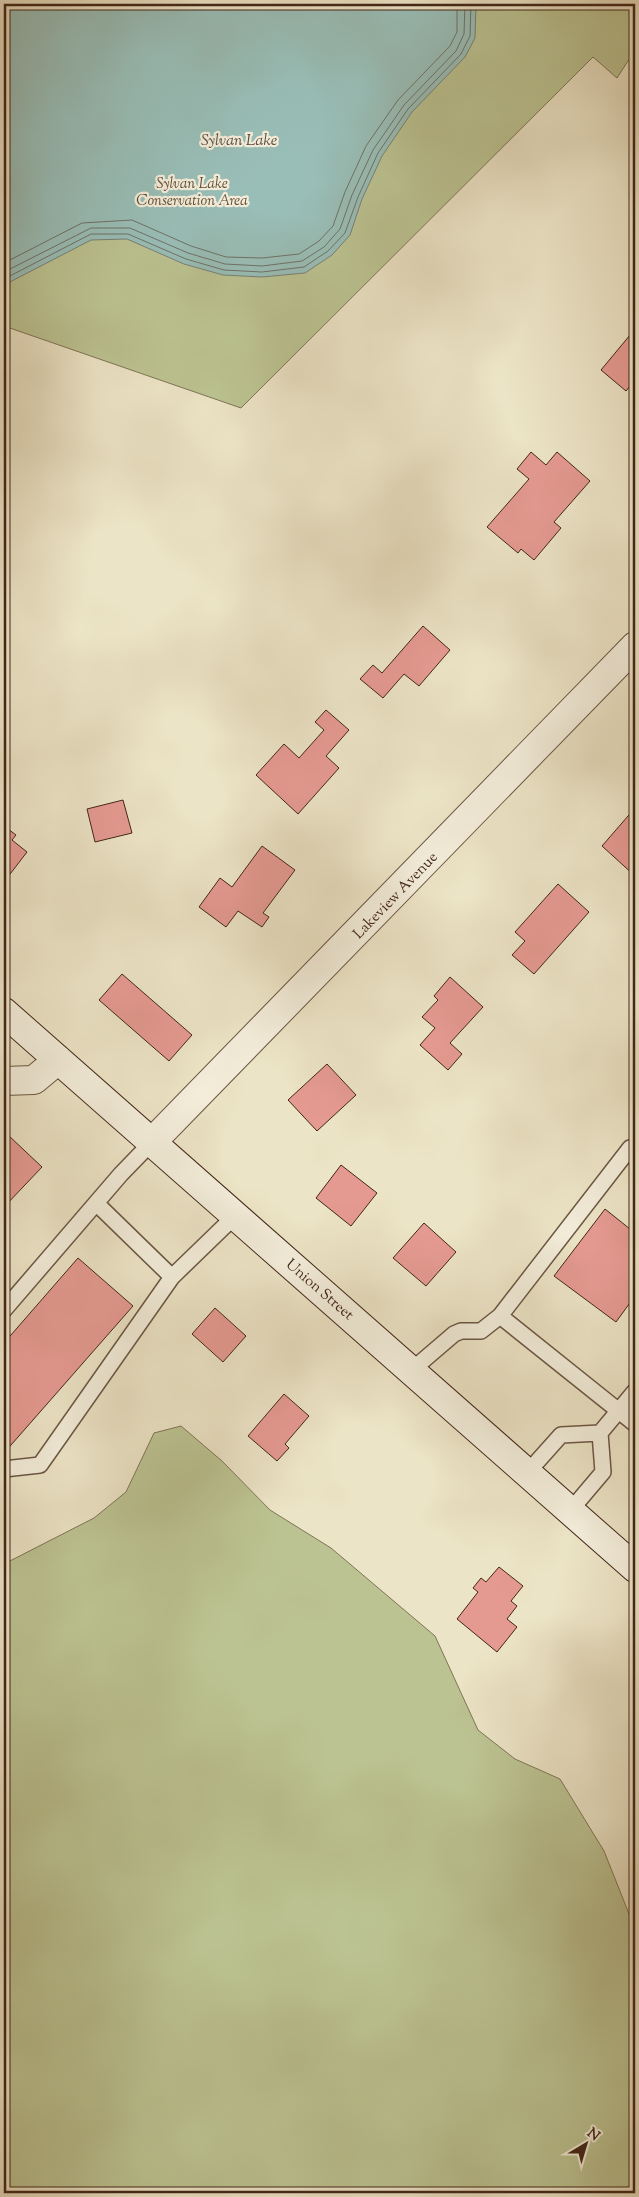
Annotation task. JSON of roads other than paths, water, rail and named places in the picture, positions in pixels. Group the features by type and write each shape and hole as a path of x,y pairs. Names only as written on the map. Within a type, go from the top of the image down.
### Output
{"main road":[{"name":"Lakeview Avenue","path":"152,1142 635,646"},
{"name":"Union Street","path":"4,1012 635,1568"},
{"path":"4,1081 34,1080 58,1060"}],"lane":[{"path":"4,1310 96,1203 152,1142"},
{"path":"412,1370 454,1334 461,1331 481,1331 500,1316 630,1148"},
{"path":"96,1203 172,1277"},
{"path":"4,1469 40,1465 172,1277 236,1215"},
{"path":"500,1316 635,1424"},
{"path":"570,1511 603,1472 600,1433 635,1391"},
{"path":"527,1473 561,1435 600,1433"}],"water":[{"name":"Sylvan Lake","path":"4,4 476,4 475,38 465,57 412,112 382,156 362,199 350,235 332,255 305,273 262,277 223,275 184,264 127,239 91,240 4,285"}],"park label":[{"name":"Sylvan Lake Conservation Area","path":"192,192"}]}
